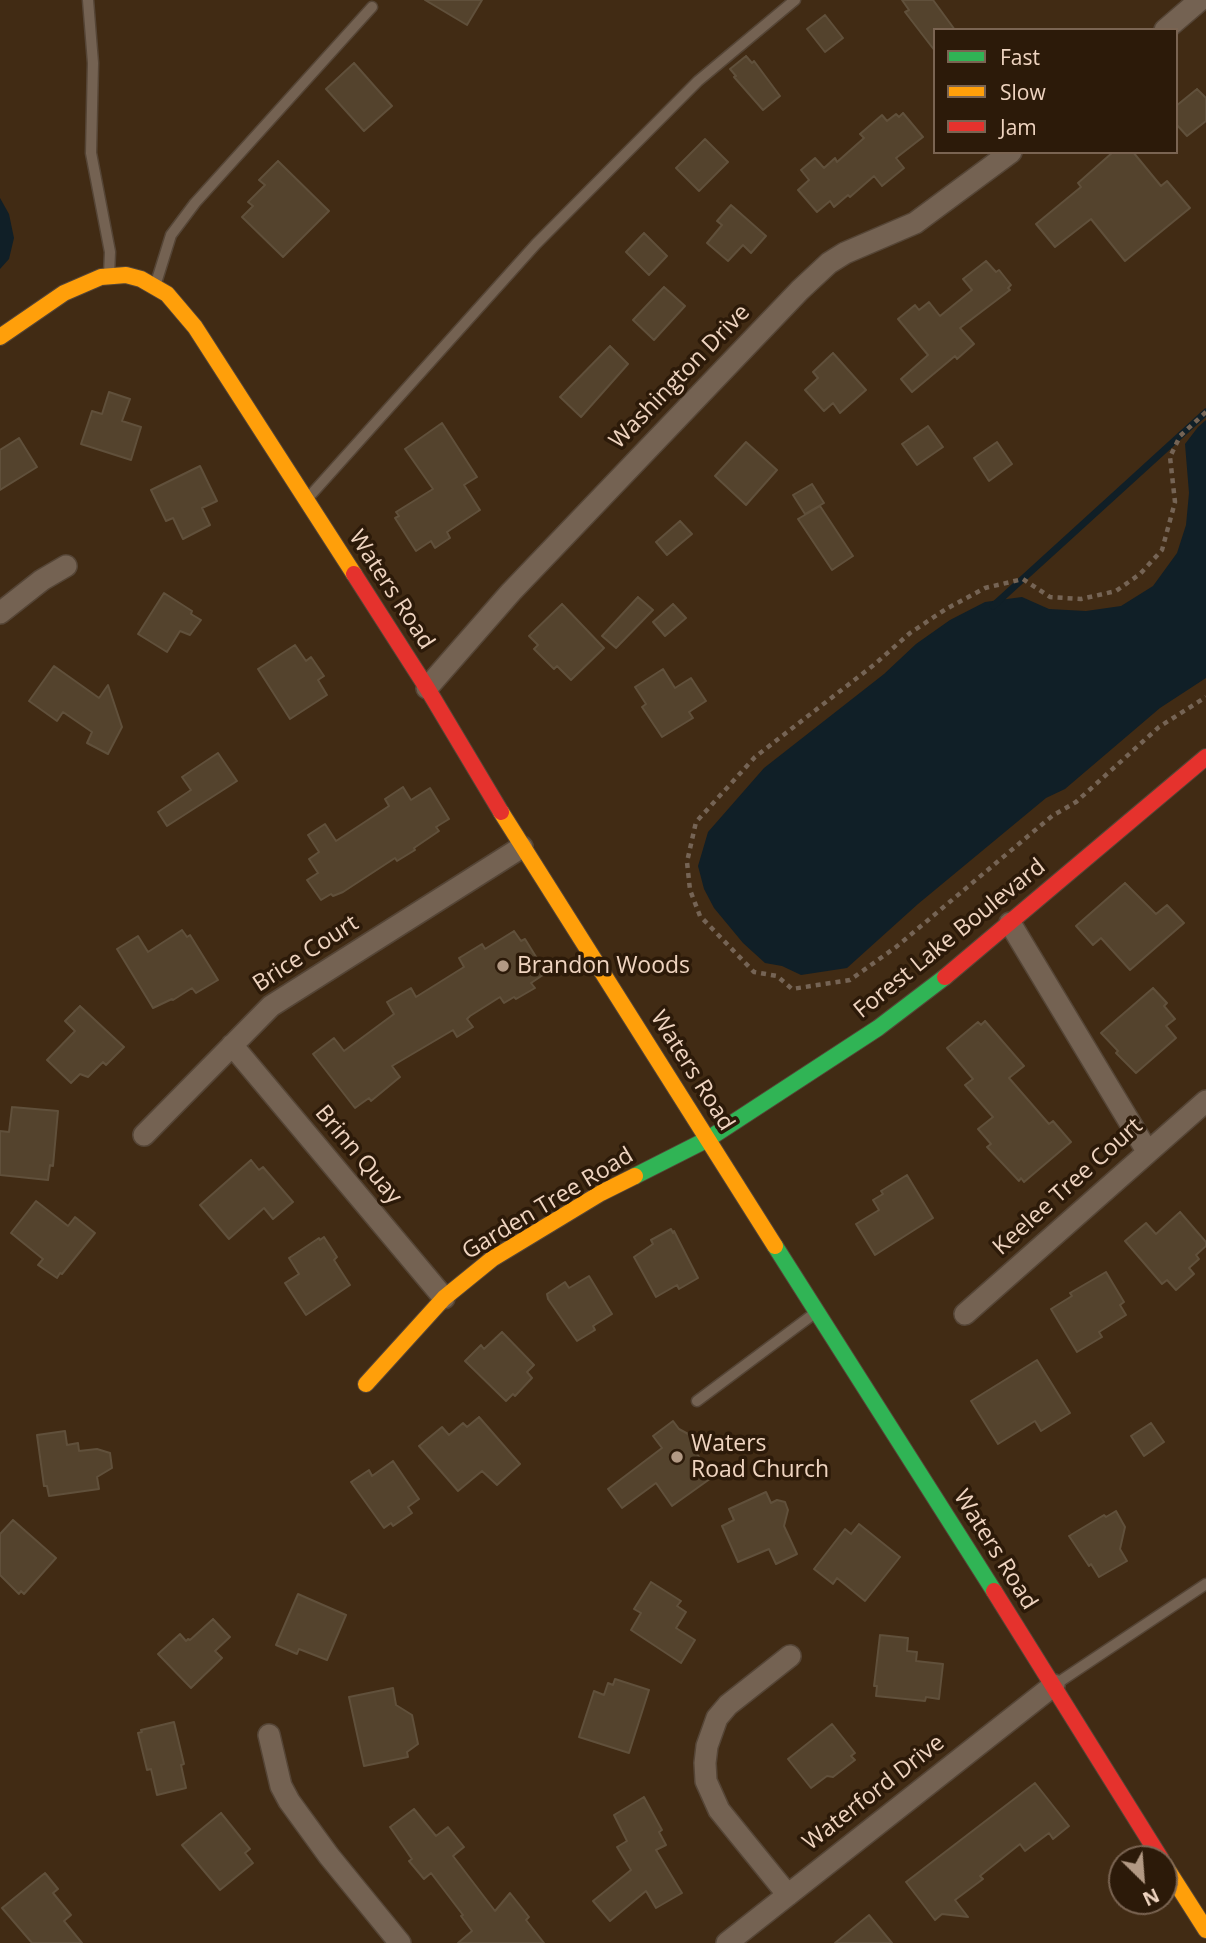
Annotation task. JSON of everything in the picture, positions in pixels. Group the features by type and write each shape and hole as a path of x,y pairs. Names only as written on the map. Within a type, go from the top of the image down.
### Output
{"street":[{"path":"1167,28 1200,0"},
{"name":"Washington Drive","path":"427,688 511,592 800,290 845,253 915,223 1008,154"},
{"name":"Waters Road","path":"0,337 64,293 84,283 109,276 126,275 141,279 167,294 195,327 427,688 522,847 1054,1685 1152,1845"},
{"path":"0,613 42,580 66,566"},
{"name":"Forest Lake Boulevard","path":"708,1139 878,1028 963,964 1206,757"},
{"name":"Brice Court","path":"144,1135 271,1006 522,847"},
{"path":"1010,923 1147,1151"},
{"name":"Brinn Quay","path":"232,1045 444,1298"},
{"name":"Keelee Tree Court","path":"965,1314 1206,1101"},
{"name":"Garden Tree Road","path":"366,1384 444,1298 492,1259 601,1194 708,1139"},
{"path":"788,1895 719,1810 706,1781 705,1763 707,1746 717,1718 727,1705 790,1657"},
{"name":"Waterford Drive","path":"727,1943 1054,1685"},
{"path":"269,1735 281,1786 289,1801 400,1943"},
{"path":"1178,1886 1206,1930"}],"lane":[{"path":"88,0 93,63 91,153 110,252 109,276"},
{"path":"306,500 536,244 698,81 795,0"},
{"path":"155,286 172,235 195,203 372,7"},
{"path":"697,1401 817,1311"},
{"path":"1054,1685 1206,1584"}],"path":[{"path":"1206,412 1180,436 1170,457 1175,502 1162,550 1140,574 1116,591 1081,599 1050,597 1023,579 985,588 910,633 875,664 755,757 696,822 687,862 690,890 700,916 754,972 777,976 792,989 850,980 896,947 1052,816 1076,802 1159,727 1206,697"}],"water":[{"path":"0,198 9,214 14,238 9,259 0,269"},
{"path":"1206,420 1206,678 1160,708 1065,789 1046,798 918,904 847,968 801,975 782,966 765,963 743,943 714,908 704,889 698,866 708,832 764,768 884,674 916,644 950,620 985,602 1022,597 1049,609 1086,611 1121,606 1153,586 1177,553 1186,525 1189,493 1185,444"}],"building":[{"path":"425,0 482,0 467,25"},
{"path":"902,0 933,0 954,28 933,28 933,48 905,12 909,10"},
{"path":"825,15 843,38 825,52 807,29"},
{"path":"746,56 752,63 754,61 780,96 763,110 730,69"},
{"path":"354,63 392,106 364,131 326,89"},
{"path":"1197,89 1206,98 1206,121 1187,136 1178,126 1178,104"},
{"path":"903,113 923,137 896,158 904,168 882,186 874,176 850,197 848,195 834,207 830,201 817,212 798,190 809,180 801,170 815,158 824,168 835,158 837,162 864,138 860,134 882,115 887,121 896,114 899,117"},
{"path":"705,139 728,162 699,191 676,168"},
{"path":"1111,154 1135,154 1161,186 1167,181 1190,208 1125,261 1091,219 1055,247 1036,224 1081,187 1078,183"},
{"path":"278,161 329,211 283,257 242,217 253,206 248,202 265,185 259,180"},
{"path":"731,205 766,236 751,253 743,245 728,261 707,243 722,225 717,221"},
{"path":"644,233 667,256 649,275 626,252"},
{"path":"986,261 996,272 999,270 1011,285 1008,288 1010,290 960,328 974,344 957,359 955,356 912,392 901,379 928,355 898,319 915,305 919,310 929,302 940,316 972,290 963,279"},
{"path":"664,287 685,306 654,340 633,320"},
{"path":"610,346 628,364 581,417 560,397"},
{"path":"833,353 866,390 840,413 833,403 824,411 805,390 818,378 813,372"},
{"path":"109,392 130,399 122,421 141,427 131,460 81,444 92,411 102,414"},
{"path":"442,423 477,477 464,485 480,510 447,532 450,538 435,548 431,541 416,551 395,518 399,516 396,512 433,489 405,449"},
{"path":"928,426 943,447 917,465 902,444"},
{"path":"19,438 37,467 0,490 0,450"},
{"path":"746,442 777,470 746,505 715,476"},
{"path":"997,442 1012,464 989,481 974,458"},
{"path":"200,466 217,501 202,508 210,525 183,539 173,518 166,521 151,490"},
{"path":"812,484 824,503 805,514 793,495"},
{"path":"820,506 853,556 832,570 798,519"},
{"path":"680,521 692,534 667,555 656,542"},
{"path":"164,593 201,620 190,635 180,631 167,652 138,634"},
{"path":"638,597 653,610 616,648 602,636"},
{"path":"562,604 604,648 571,680 557,666 554,669 534,649 538,645 529,636"},
{"path":"673,604 686,618 665,636 653,622"},
{"path":"295,645 306,661 311,657 324,676 318,680 327,695 290,719 258,669"},
{"path":"54,666 99,698 108,685 122,727 108,754 87,743 92,732 63,712 57,721 29,701"},
{"path":"663,669 675,688 691,678 706,701 689,712 693,718 662,737 642,707 646,704 635,687"},
{"path":"218,753 237,781 167,826 158,812 191,790 182,777"},
{"path":"403,787 411,800 430,788 449,819 436,827 439,831 414,848 415,850 397,861 395,858 343,892 333,896 331,894 321,900 307,880 318,873 309,859 319,852 308,835 325,824 336,841 389,806 385,799"},
{"path":"1125,883 1156,914 1167,905 1184,923 1130,970 1101,938 1093,945 1076,926"},
{"path":"182,930 187,937 190,935 218,980 196,993 192,988 153,1008 117,949 138,936 148,952"},
{"path":"514,931 521,941 525,939 546,973 531,983 535,988 504,1003 500,997 467,1019 473,1027 457,1037 453,1030 392,1066 400,1077 371,1101 369,1098 355,1108 313,1054 334,1038 344,1051 394,1014 387,1002 411,988 416,997 464,967 459,958 482,944 485,949"},
{"path":"1153,988 1167,1003 1164,1006 1175,1019 1166,1026 1176,1038 1136,1073 1101,1033"},
{"path":"80,1006 124,1047 106,1065 103,1062 88,1077 80,1074 71,1083 47,1060 75,1031 65,1021"},
{"path":"985,1021 1024,1066 1009,1078 1049,1124 1053,1121 1071,1142 1024,1182 1021,1178 1019,1181 987,1147 991,1144 978,1129 993,1117 965,1085 973,1079 947,1048 978,1022 981,1025"},
{"path":"12,1107 58,1111 53,1166 50,1165 48,1180 0,1175 0,1131 9,1132"},
{"path":"251,1160 259,1170 263,1167 293,1202 273,1219 264,1208 229,1239 200,1205"},
{"path":"907,1175 933,1218 875,1255 856,1224 879,1210 873,1200 883,1194 881,1191"},
{"path":"36,1201 68,1226 75,1217 95,1233 57,1278 38,1265 43,1259 11,1233"},
{"path":"1180,1212 1206,1242 1206,1246 1196,1255 1199,1259 1189,1268 1194,1274 1176,1290 1167,1280 1162,1284 1125,1241 1146,1223 1156,1234"},
{"path":"671,1229 698,1278 679,1289 677,1285 656,1297 634,1257 653,1244 651,1240"},
{"path":"324,1237 337,1257 334,1260 350,1285 306,1315 285,1283 299,1274 289,1258"},
{"path":"1106,1272 1124,1302 1120,1305 1126,1315 1099,1332 1102,1337 1077,1352 1051,1309 1072,1296 1070,1293"},
{"path":"589,1276 612,1314 593,1326 595,1330 577,1341 547,1294 565,1282 569,1288"},
{"path":"502,1332 534,1365 527,1372 532,1378 515,1396 513,1394 506,1401 465,1361 481,1345 484,1349"},
{"path":"1037,1360 1070,1413 1041,1431 1035,1421 998,1444 971,1401"},
{"path":"479,1417 520,1464 497,1485 482,1471 458,1491 419,1446 442,1427 449,1435 463,1423 467,1427"},
{"path":"673,1421 679,1429 690,1435 693,1449 714,1476 672,1506 656,1483 622,1508 608,1489 662,1448 653,1436"},
{"path":"1151,1423 1164,1442 1144,1456 1131,1436"},
{"path":"65,1431 67,1445 78,1443 79,1451 97,1449 110,1453 112,1468 97,1477 99,1489 49,1496 47,1486 44,1486 37,1435"},
{"path":"393,1461 419,1499 408,1507 412,1513 393,1526 391,1523 384,1528 351,1482 369,1470 372,1476"},
{"path":"766,1492 771,1503 777,1500 785,1502 788,1510 784,1526 797,1554 776,1564 769,1549 738,1562 722,1526 734,1520 729,1509"},
{"path":"1116,1511 1125,1527 1120,1549 1127,1561 1099,1577 1069,1536 1104,1515 1106,1517"},
{"path":"13,1520 56,1558 24,1594 21,1591 19,1594 0,1575 0,1534"},
{"path":"859,1524 900,1557 865,1601 837,1578 833,1584 814,1569 845,1529 851,1534"},
{"path":"651,1582 681,1601 677,1606 686,1612 676,1628 695,1640 681,1663 631,1630 641,1613 634,1609"},
{"path":"298,1594 346,1615 327,1660 299,1649 297,1654 276,1645"},
{"path":"213,1619 230,1637 215,1651 222,1658 191,1688 158,1654 180,1634 186,1641 190,1640"},
{"path":"880,1635 908,1638 907,1651 917,1652 916,1661 943,1664 939,1699 926,1697 925,1701 876,1696 877,1686 874,1686"},
{"path":"615,1679 649,1690 629,1753 579,1737 594,1691 604,1695 608,1683 613,1685"},
{"path":"393,1688 396,1705 412,1715 418,1744 407,1752 408,1757 364,1766 349,1697"},
{"path":"174,1722 184,1764 181,1765 186,1788 157,1795 151,1769 147,1770 138,1733"},
{"path":"832,1724 855,1753 851,1756 855,1760 833,1777 827,1776 811,1788 788,1759"},
{"path":"1035,1783 1069,1826 1053,1839 1049,1833 1025,1851 1020,1844 980,1876 983,1879 955,1900 968,1917 942,1914 935,1920 906,1882"},
{"path":"644,1797 662,1830 659,1832 666,1845 656,1850 682,1893 656,1908 646,1891 610,1921 593,1901 631,1870 617,1847 627,1841 614,1815"},
{"path":"414,1809 436,1836 448,1827 464,1847 453,1856 495,1911 510,1893 529,1917 526,1920 544,1943 458,1943 472,1931 461,1916 463,1915 431,1873 424,1879 409,1861 412,1859 390,1827"},
{"path":"221,1813 250,1849 245,1853 253,1863 220,1890 182,1845"},
{"path":"45,1873 58,1889 53,1893 71,1915 64,1921 82,1943 32,1943 2,1908"},
{"path":"869,1915 892,1943 835,1943"}],"waterway":[{"path":"993,606 1206,412"}],"traffic: fast":[{"path":"635,1176 708,1139 878,1028 945,977"},
{"path":"775,1246 994,1591"}],"traffic: slow":[{"path":"0,337 64,293 101,277 126,275 141,279 167,294 195,327 354,574"},
{"path":"501,812 775,1246"},
{"path":"366,1384 444,1298 492,1259 601,1193 635,1176"},
{"path":"1178,1886 1206,1930"}],"traffic: jam":[{"path":"354,574 427,688 501,812"},
{"path":"945,977 1206,757"},
{"path":"994,1591 1152,1845"}],"place":[{"name":"Brandon Woods","path":"503,966"},
{"name":"Waters Road Church","path":"677,1457"}]}
